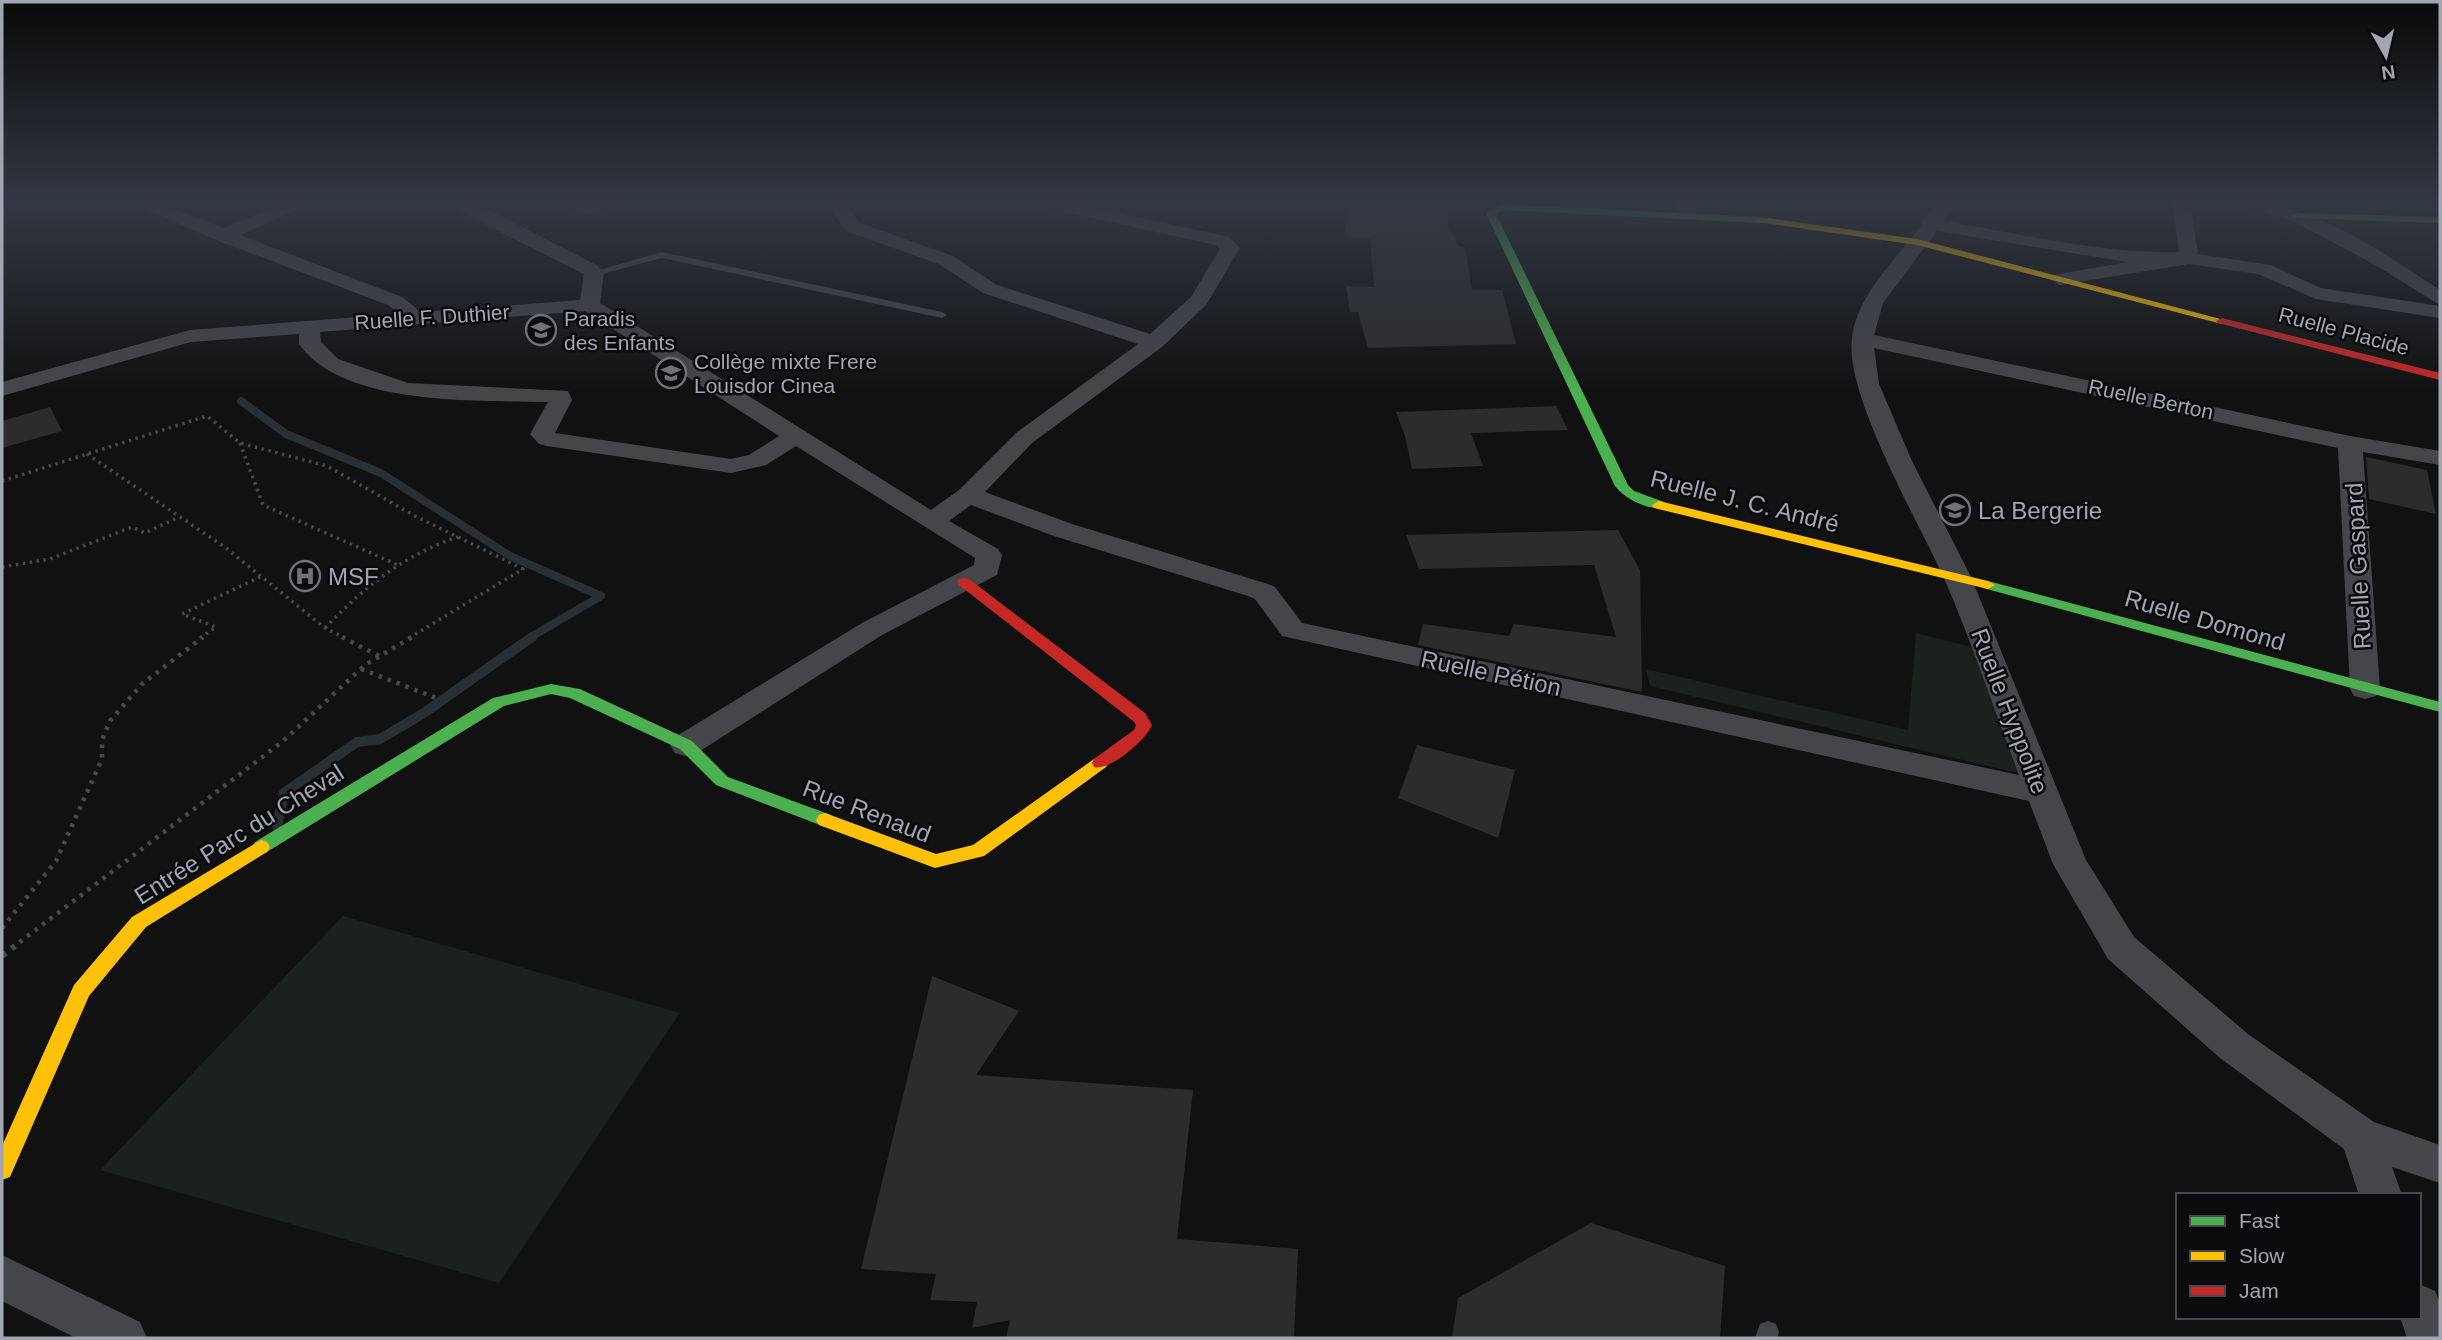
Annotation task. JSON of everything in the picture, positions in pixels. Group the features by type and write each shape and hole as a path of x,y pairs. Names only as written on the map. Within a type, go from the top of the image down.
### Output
{"street":[{"path":"295,264 394,301 415,317"},
{"path":"576,264 594,273 589,305 932,522 989,555 987,569 872,629 686,744"},
{"path":"951,264 990,289 1154,342"},
{"path":"932,522 968,495 1024,438 1154,342 1199,301 1221,264"},
{"name":"Ruelle J. C. André","path":"1515,264 1622,486 1629,494 1644,501 1957,577"},
{"name":"Ruelle Hyppolite","path":"1901,264 1873,302 1862,339 1868,384 1900,461 1957,577 2070,864 2121,948 2234,1046 2361,1137 2440,1164"},
{"name":"Ruelle Placide","path":"2014,264 2060,279 2440,377"},
{"path":"2060,279 2155,264"},
{"path":"2226,264 2263,269 2316,293 2440,312"},
{"path":"2386,264 2440,299"},
{"name":"Ruelle F. Duthier","path":"2,389 167,340 415,317 589,305"},
{"path":"309,326 310,344 330,364 405,390 560,396 561,400 542,434 547,439 731,466 757,460 796,436"},
{"name":"Ruelle Berton","path":"1862,339 2350,443 2440,458"},
{"name":"Ruelle Gaspard","path":"2350,443 2365,689"},
{"name":"Ruelle Pétion","path":"968,495 1063,530 1258,590 1265,593 1292,630 2042,792"},
{"name":"Ruelle Domond","path":"1957,577 2365,689 2440,707"},
{"name":"Rue Renaud","path":"499,702 521,694 551,689 574,692 686,744 722,781 936,861 954,859 978,851 1141,733 1144,725 1139,718 964,582"},
{"name":"Entrée Parc du Cheval","path":"2,1170 81,991 139,922 499,702"},
{"path":"2361,1137 2380,1193"},
{"path":"2,1277 124,1338"},
{"path":"2421,1313 2430,1338"}],"lane":[{"path":"594,273 630,264"},
{"path":"701,264 942,316"}],"path":[{"path":"2,481 207,416 240,443 327,466 415,516 523,569 379,656 282,742 2,956"},
{"path":"240,443 263,505 400,566"},
{"path":"87,454 226,548 325,628 379,656"},
{"path":"2,567 50,559 132,527 145,533 179,516"},
{"path":"325,628 356,594 436,542 460,537"},
{"path":"2,928 56,861 102,759 102,743 118,706 163,667 216,627 182,614 260,577"},
{"path":"362,669 436,698"}],"shaded area":[{"path":"2395,264 2440,264 2440,282 2413,274"},
{"path":"1916,633 1975,648 2022,774 1650,686 1646,669 1908,730"},
{"path":"343,916 680,1013 499,1283 100,1170"}],"building":[{"path":"1372,264 1468,264 1472,290 1502,290 1516,344 1368,348 1358,312 1350,312 1346,286 1374,287"},
{"path":"1556,406 1568,430 1471,433 1483,466 1412,469 1405,436 1396,412"},
{"path":"50,407 62,431 2,448 2,421"},
{"path":"2366,457 2427,470 2436,514 2369,499"},
{"path":"1618,530 1640,570 1642,692 1418,645 1423,624 1509,636 1514,624 1616,637 1594,565 1419,569 1406,535"},
{"path":"1417,745 1515,770 1498,838 1398,798"},
{"path":"932,976 1019,1011 976,1075 1193,1090 1177,1239 1298,1249 1294,1338 1006,1338 1010,1320 972,1328 977,1302 930,1300 936,1274 861,1269"},
{"path":"1591,1223 1725,1266 1720,1338 1452,1338 1458,1298"}],"waterway":[{"path":"241,401 286,434 381,473 510,556 601,596 529,638"},
{"path":"277,826 284,793 357,742 380,739 424,713 532,637"}],"traffic: fast":[{"path":"1515,264 1622,486 1629,494 1659,505"},
{"path":"1988,585 2440,707"},
{"path":"261,847 499,702 551,689 574,693 686,745 722,781 825,820"}],"traffic: slow":[{"path":"2000,264 2222,321"},
{"path":"1659,505 1988,585"},
{"path":"825,820 935,861 978,851 1100,763"},
{"path":"2,1170 81,991 139,922 261,847"}],"traffic: jam":[{"path":"2222,321 2440,377"},
{"path":"964,582 1139,717 1144,725 1141,733 1100,763"}],"place":[{"name":"Paradis des Enfants","path":"541,330"},
{"name":"Collège mixte Frere Louisdor Cinea","path":"671,373"},
{"name":"La Bergerie","path":"1955,510"},
{"name":"MSF","path":"305,576"}]}
